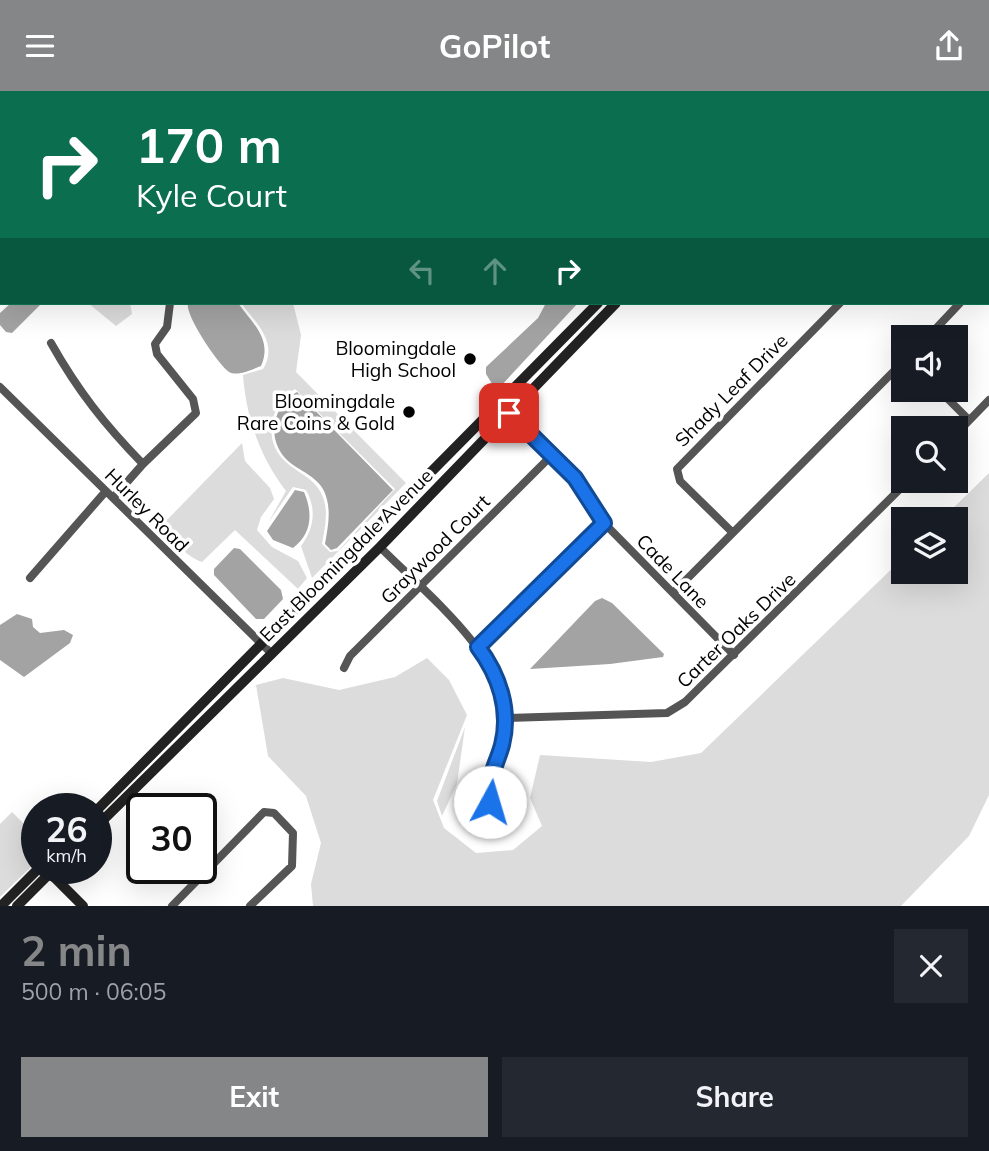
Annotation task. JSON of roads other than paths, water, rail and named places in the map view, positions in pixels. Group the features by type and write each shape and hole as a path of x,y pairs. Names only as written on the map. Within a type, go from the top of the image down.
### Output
{"main road":[{"name":"East Bloomingdale Avenue","path":"112,795 596,305"},
{"name":"East Bloomingdale Avenue","path":"112,811 380,547 614,305"},
{"path":"499,404 509,413"},
{"path":"418,488 424,502"},
{"path":"1,906 28,884"},
{"path":"17,906 35,884"},
{"path":"62,884 83,906"}],"street":[{"path":"113,498 142,464 196,413 193,399 157,354 155,344 166,327 170,305"},
{"name":"Shady Leaf Drive","path":"732,532 680,481 677,469 838,305"},
{"path":"939,325 958,305"},
{"path":"51,343 76,387 98,418 142,464"},
{"path":"673,593 891,374"},
{"name":"Hurley Road","path":"0,387 272,654"},
{"path":"951,402 969,420 989,400"},
{"name":"Cade Lane","path":"509,413 586,492 604,523 734,655"},
{"name":"Graywood Court","path":"344,668 350,656 552,455"},
{"path":"30,578 106,491"},
{"name":"Carter Oaks Drive","path":"506,717 667,713 685,702 734,655 896,493"},
{"path":"478,647 604,523"},
{"path":"380,547 478,647 498,678 506,717 503,743 487,790 490,802"},
{"path":"172,906 264,812 274,813 293,833 292,866 250,906"}],"place":[{"name":"Bloomingdale High School","path":"470,359"},
{"name":"Bloomingdale Rare Coins & Gold","path":"409,412"}]}
